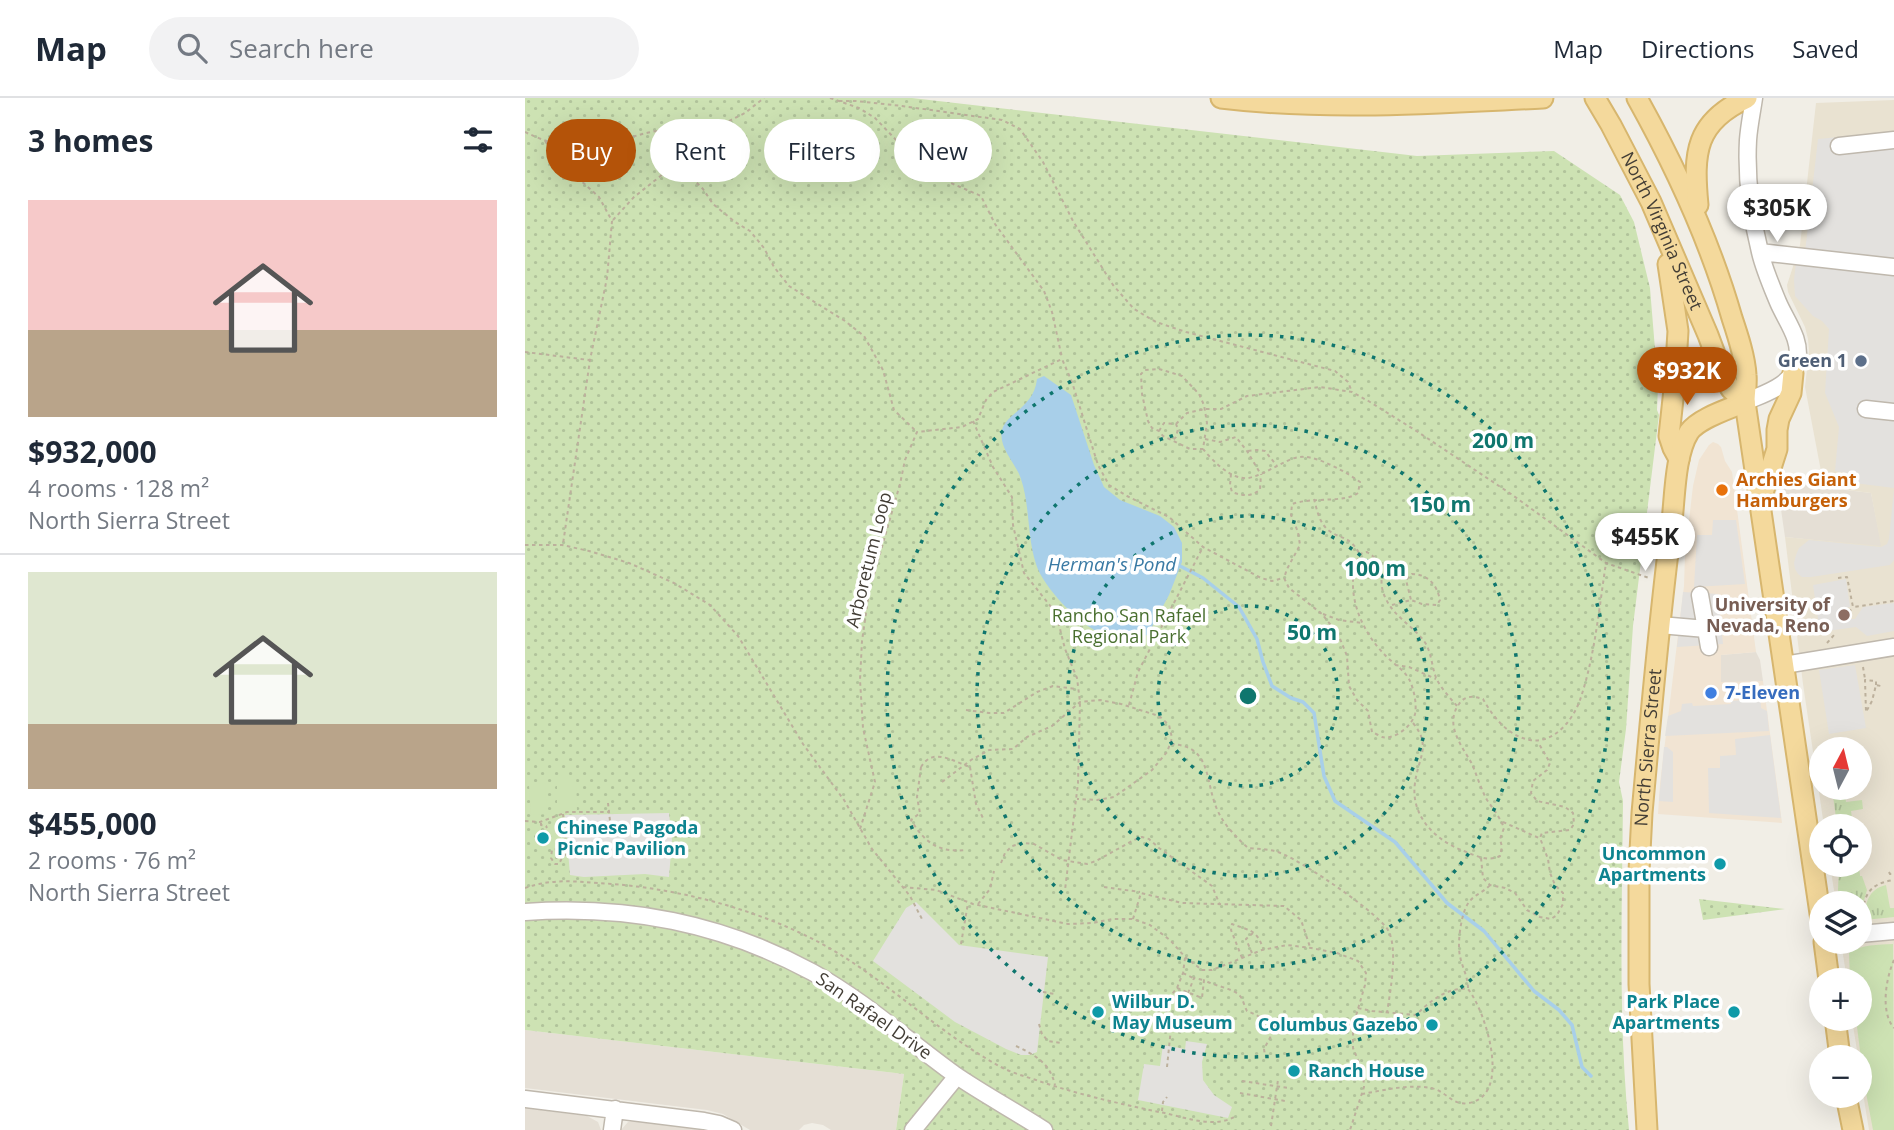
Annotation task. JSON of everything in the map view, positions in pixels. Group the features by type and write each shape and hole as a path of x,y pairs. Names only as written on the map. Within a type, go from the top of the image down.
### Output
{"main road":[{"path":"1221,98 1327,105 1543,98"},
{"name":"North Virginia Street","path":"1595,98 1651,202 1724,379 1745,402"},
{"name":"North Virginia Street","path":"1637,98 1701,227 1726,297 1744,362 1745,402 1817,891"},
{"path":"1701,227 1695,174 1699,146 1721,112 1747,98"},
{"path":"1664,234 1678,331 1669,436 1679,459"},
{"path":"1761,500 1777,449 1779,419 1791,393 1793,373"},
{"name":"North Sierra Street","path":"1647,1130 1639,984 1640,851 1664,583 1679,459 1693,427 1745,402"},
{"path":"1848,1108 1853,1130"}],"street":[{"path":"1745,402 1779,387 1793,373 1798,350 1796,338 1771,285 1754,229 1748,175 1748,140 1754,98"},
{"path":"1839,146 1894,140"},
{"path":"1760,252 1894,267"},
{"path":"1866,409 1894,412"},
{"path":"1700,595 1709,647"},
{"path":"1660,625 1706,629"},
{"path":"1784,664 1894,647"},
{"name":"San Rafael Drive","path":"525,912 612,911 682,922 728,935 774,954 839,988 957,1076 1044,1130"},
{"path":"1872,928 1894,931"},
{"path":"913,1130 957,1076"},
{"path":"525,1099 704,1121 733,1130"},
{"path":"612,1130 615,1110"}],"path":[{"path":"733,119 764,98"},
{"path":"830,98 859,108 875,118 899,143 919,146 931,155 951,183 981,196 995,224 1044,291 1052,312 1062,359 1098,465 1109,485 1169,517 1203,547 1261,578 1272,581 1285,578"},
{"path":"839,101 902,106 1002,120 1020,129 1043,162 1073,221 1113,285 1133,309 1156,322 1186,332 1335,371 1348,382 1352,392"},
{"path":"525,132 545,141 573,147 599,146 650,133"},
{"path":"545,141 571,171 599,197 612,220 607,278 590,360 562,545"},
{"path":"612,220 653,182"},
{"path":"696,182 713,204 750,231 789,286 864,336 883,370 894,410 917,432 962,427 973,422 978,419 986,400 993,392 1062,359"},
{"path":"525,352 590,360"},
{"path":"1203,449 1207,424 1199,394 1182,376 1159,369 1145,370 1141,374 1142,394 1147,421 1152,428 1191,449 1203,449 1231,473 1244,479 1296,457 1308,456 1360,482 1358,493 1351,499 1314,499 1292,504 1291,514 1300,545 1287,569 1285,578 1289,588 1322,614 1338,634 1347,656 1349,686 1357,700 1368,711 1372,732 1382,737 1392,737 1412,721 1415,713 1410,680 1375,645 1362,623 1352,587 1354,565 1360,554 1367,552 1375,557 1381,566 1381,584 1386,600 1426,643 1437,679 1457,706"},
{"path":"1159,431 1164,423 1176,424 1187,413 1221,408 1247,396 1320,387 1352,392 1370,401 1511,494 1606,562 1664,583"},
{"path":"973,422 993,467 1012,497 1013,525 1024,573 1056,613 1065,649 1077,678 1080,702 1076,799 1065,890"},
{"path":"1172,440 1178,429 1176,424"},
{"name":"Arboretum Loop","path":"860,829 875,782 863,728 860,680 869,592 905,460 917,432"},
{"path":"1205,439 1220,442 1236,437 1261,474 1260,490 1252,495 1232,492 1231,473"},
{"path":"1247,451 1265,451 1277,466"},
{"path":"1314,499 1319,518 1328,530 1354,543 1360,554"},
{"path":"525,545 562,545 629,563 674,583 710,605 738,636 803,744 844,800 872,849 903,887 923,921"},
{"path":"1129,706 1138,672 1203,547"},
{"path":"1412,721 1421,732 1424,744 1414,784 1415,804 1426,825 1455,848 1481,858 1495,859 1500,856 1500,839 1504,828 1499,814 1486,798 1471,763 1456,738 1453,721 1457,706 1463,699 1474,696 1483,699 1492,715 1510,732 1525,739 1538,741 1554,735 1564,727 1580,702 1593,647 1606,562"},
{"path":"1391,606 1411,600 1437,605 1440,600 1438,592 1426,576 1412,574 1406,580 1411,600"},
{"path":"1838,578 1847,577 1853,607"},
{"path":"1845,618 1853,607 1894,601"},
{"path":"1322,614 1339,620 1362,623"},
{"path":"1827,643 1834,635"},
{"path":"1862,662 1866,712 1872,701 1876,681 1865,680"},
{"path":"1395,665 1409,667 1437,679"},
{"path":"1876,685 1881,685"},
{"path":"966,710 1004,713 1037,692 1053,686 1079,690"},
{"path":"942,782 989,750 1013,749 1027,737 1052,726 1080,702 1100,700 1129,706 1159,716 1169,725 1172,738 1167,752 1152,770 1114,797 1097,800 1076,799"},
{"path":"1538,741 1550,763 1533,781 1531,793 1537,801 1565,807 1573,813 1574,824 1570,830 1542,833 1540,838"},
{"path":"1170,744 1181,745 1199,754 1215,806 1227,828 1248,848 1271,849 1286,855 1338,888 1385,925 1391,935 1393,953 1387,1013"},
{"path":"966,850 953,852 938,848 923,838 911,820 920,813 917,797 921,767 926,759 938,755 970,767 976,804 983,818"},
{"path":"608,803 611,830"},
{"path":"525,821 540,821 567,812 610,812"},
{"path":"563,814 566,848 566,854 559,864 555,864 551,858 552,850 566,848"},
{"path":"540,821 541,825 547,828"},
{"path":"1481,858 1483,878 1490,885 1515,893 1527,909 1540,917 1551,919 1557,915 1563,904 1563,893 1555,885 1540,838 1502,822"},
{"path":"1001,863 1012,846 1023,843 1034,844 1069,861 1087,864 1142,837 1149,839 1212,886 1220,905"},
{"path":"977,905 990,890 994,871"},
{"path":"1869,891 1879,884 1892,881 1890,873 1894,874"},
{"path":"525,888 544,882 575,882 650,887 689,895 789,928 831,949 972,1051 1005,1069 1111,1102 1199,1121 1224,1123 1236,1116"},
{"path":"1362,1094 1420,1086 1436,1089 1456,1103 1475,1101 1484,1094 1490,1082 1493,1064 1490,1038 1475,998 1468,989 1458,944 1464,911 1469,901 1490,885"},
{"path":"903,887 936,890 973,904 1068,924 1133,919 1150,925 1202,970 1212,970 1264,949 1287,946 1337,953 1358,961 1366,973 1353,1026 1353,1048 1363,1072 1364,1087 1350,1130"},
{"path":"1104,887 1182,903 1284,906 1301,920 1311,948"},
{"path":"1133,919 1141,893"},
{"path":"961,944 969,902"},
{"path":"1242,958 1231,930 1232,924 1258,935 1264,949"},
{"path":"1252,954 1246,939 1254,932"},
{"path":"1167,1067 1171,1028 1166,1010 1167,1000 1177,988 1185,957"},
{"path":"1894,960 1886,999 1889,1022 1894,1028"},
{"path":"1183,973 1241,996 1247,1012 1271,1026 1272,1034 1264,1049 1265,1056"},
{"path":"1188,993 1194,978"},
{"path":"1177,988 1202,998 1204,980"},
{"path":"1357,1008 1416,1015 1440,996 1458,988 1468,989"},
{"path":"1043,992 1055,994"},
{"path":"1271,1030 1288,1026 1289,1017"},
{"path":"1039,1024 1048,1041 1061,1043"},
{"path":"1016,1046 1037,1057 1052,1075 1055,1086"},
{"path":"1271,1126 1278,1080"},
{"path":"1242,1081 1288,1088"},
{"path":"1240,1093 1285,1101"},
{"path":"1162,1112 1163,1102 1167,1097"}],"shaded area":[{"name":"University of Nevada, Reno","path":"1894,100 1894,1130 1869,1130 1865,1108 1872,1108 1872,1045 1856,1045 1854,1031 1872,1031 1872,968 1845,968 1843,954 1872,954 1872,891 1834,891 1832,877 1872,877 1872,814 1822,814 1820,800 1873,800 1873,737 1811,737 1785,537 1881,546 1871,493 1824,487 1805,387 1808,339 1787,285 1800,245 1816,103"},
{"path":"1894,132 1894,261 1805,252 1818,139"},
{"name":"Green 1","path":"1796,262 1894,273 1894,488 1846,482 1846,473 1835,471 1839,427 1825,393 1829,329 1795,296"},
{"path":"1713,442 1721,447 1732,472 1756,652 1721,655 1721,682 1763,681 1782,823 1658,814 1693,486 1699,460"},
{"path":"1777,482 1871,493 1882,547 1785,537"},
{"path":"1894,489 1894,560 1890,565 1811,577 1798,574 1794,563 1796,555 1799,548 1809,540 1881,547 1887,544"},
{"path":"1713,520 1736,520 1745,584 1694,587 1697,535 1712,535"},
{"path":"1846,579 1850,607 1841,610 1845,619 1855,619 1863,607 1894,603 1894,631 1867,636 1856,627 1820,632 1813,585"},
{"path":"1683,592 1718,594 1723,644 1677,647"},
{"path":"1756,652 1763,681 1721,683 1721,655"},
{"path":"1855,665 1866,728 1829,734 1819,670"},
{"path":"1760,688 1761,708 1767,711 1769,731 1665,736 1668,716 1681,711 1682,704 1731,704 1731,701 1743,700 1743,689"},
{"path":"1770,735 1781,818 1709,813 1708,768 1720,768 1720,756 1736,755 1735,739"},
{"path":"1664,747 1673,752 1673,802 1659,801"},
{"path":"669,813 672,840 669,877 645,874 584,877 570,875 565,815"},
{"path":"916,902 959,945 1048,957 1037,1052 1021,1055 955,1022 873,961 906,908"},
{"path":"525,1030 904,1074 896,1130 831,1130 812,1123 799,1130 750,1130 723,1114 707,1110 525,1088"},
{"path":"1186,1041 1207,1044 1202,1062 1203,1080 1214,1095 1232,1107 1228,1118 1138,1100 1144,1064 1160,1066 1163,1045 1185,1049"},
{"path":"525,1108 587,1116 598,1122 601,1130 525,1130"},
{"path":"628,1122 702,1130 621,1130"}],"green space":[{"name":"Rancho San Rafael Regional Park","path":"525,98 912,98 1417,156 1554,151 1620,195 1634,222 1650,288 1659,415 1633,626 1626,729 1619,782 1623,801 1622,1007 1629,1130 896,1130 904,1074 525,1030"},
{"path":"576,775 577,811 557,812 557,776"},
{"path":"545,783 547,814 531,815 529,785"},
{"path":"1834,800 1862,800 1863,809 1851,811 1851,814 1835,814"},
{"path":"1839,877 1862,877 1867,890 1838,891"},
{"path":"1886,885 1890,908 1894,908 1894,917 1872,919 1872,893"},
{"path":"1699,899 1785,909 1703,920"},
{"path":"1893,944 1894,1130 1873,1130 1869,1108 1872,1108 1872,1045 1859,1045 1858,1031 1872,1031 1872,968 1850,968 1849,954 1872,954 1872,945"}],"water":[{"name":"Herman's Pond","path":"1044,376 1071,395 1104,487 1120,500 1160,516 1174,527 1182,543 1182,562 1169,595 1148,634 1136,644 1100,633 1082,621 1062,603 1046,583 1036,564 1024,489 1001,437 1005,424 1031,397 1037,379"}],"waterway":[{"path":"1180,566 1203,578 1239,607 1257,639 1272,686 1303,702 1314,713 1324,776 1335,801 1395,842 1447,903 1484,931 1534,991 1559,1010 1572,1025 1582,1067 1591,1076"}],"place":[{"name":"Green 1","path":"1861,361"},
{"name":"Archies Giant Hamburgers","path":"1722,490"},
{"name":"University of Nevada, Reno","path":"1844,615"},
{"name":"7-Eleven","path":"1711,693"},
{"name":"Chinese Pagoda Picnic Pavilion","path":"543,838"},
{"name":"Uncommon Apartments","path":"1720,864"},
{"name":"Wilbur D. May Museum","path":"1098,1012"},
{"name":"Park Place Apartments","path":"1734,1012"},
{"name":"Columbus Gazebo","path":"1432,1025"},
{"name":"Ranch House","path":"1294,1071"}]}
